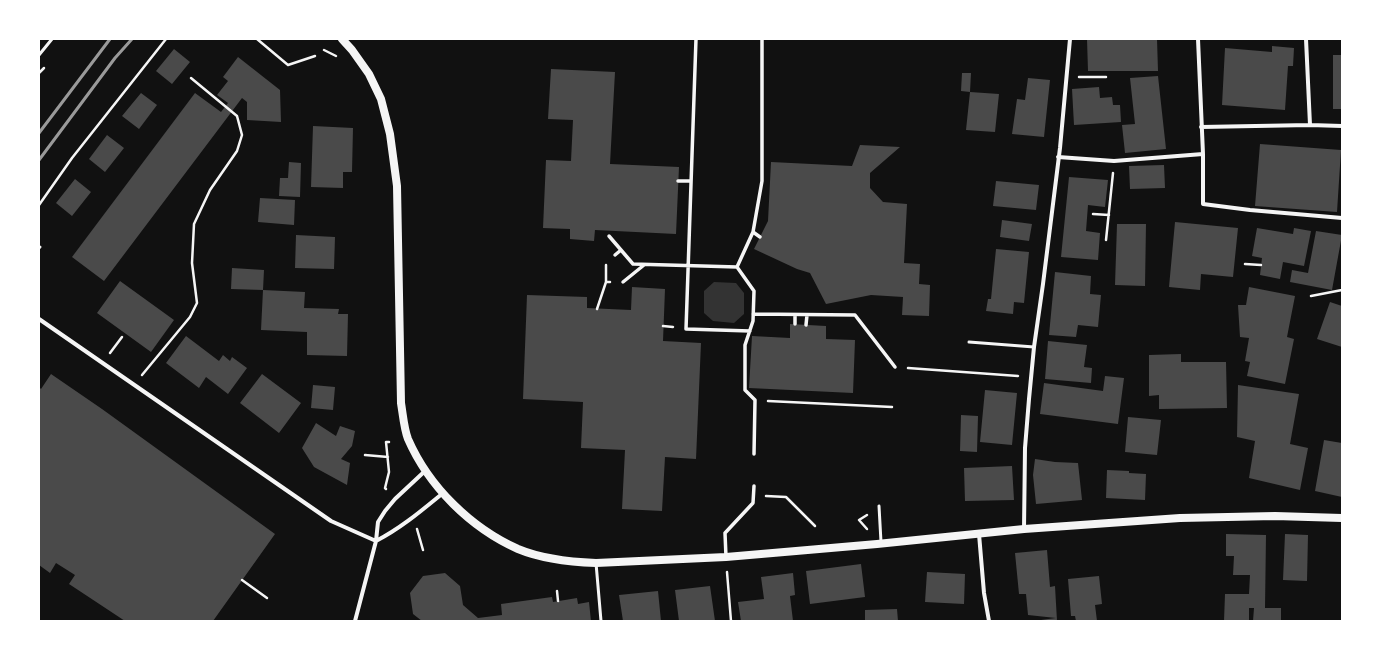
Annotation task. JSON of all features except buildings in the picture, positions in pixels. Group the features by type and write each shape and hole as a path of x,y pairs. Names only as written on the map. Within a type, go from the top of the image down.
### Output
{"main road":[{"path":"342,39 369,74 381,99 390,134 397,186 401,403 408,438 426,470 443,493 462,513 484,530 519,549 546,557 575,562 596,563 726,557 881,544 1024,529 1180,518 1268,516 1342,518"}],"street":[{"path":"696,39 686,329 750,331"},
{"path":"737,267 753,232 762,181 762,39"},
{"path":"1024,529 1025,448 1031,377 1058,157 1070,39"},
{"path":"1198,39 1203,154 1203,204 1250,210 1342,218"},
{"path":"1306,39 1310,125"},
{"path":"1201,127 1310,125 1342,126"},
{"path":"1058,157 1114,161 1203,154"},
{"path":"678,181 691,181"},
{"path":"753,232 760,237"},
{"path":"609,236 633,264 737,267"},
{"path":"615,255 621,250"},
{"path":"623,282 644,265"},
{"path":"737,267 754,292 753,321 746,345 745,390 755,400 754,454"},
{"path":"753,314 855,315 895,367"},
{"path":"795,315 795,324"},
{"path":"806,325 807,315"},
{"path":"39,319 331,520 376,541"},
{"path":"355,621 376,541 378,522 385,511 426,470"},
{"path":"726,557 725,533 753,503 754,486"},
{"path":"376,541 411,520 443,493"},
{"path":"979,534 984,593 989,621"}],"lane":[{"path":"39,55 52,39"},
{"path":"968,342 1034,346"},
{"path":"879,506 881,544"},
{"path":"596,563 601,621"}],"path":[{"path":"39,205 72,158 166,39"},
{"path":"257,39 288,65 315,56"},
{"path":"1066,77 1106,77"},
{"path":"134,385 190,317 197,303 192,263 194,224 210,190 238,152 242,135 237,116 191,78"},
{"path":"1106,240 1114,161"},
{"path":"1093,214 1109,215"},
{"path":"597,309 606,282 606,261"},
{"path":"1245,264 1261,265"},
{"path":"606,282 613,282"},
{"path":"1311,296 1342,290"},
{"path":"103,363 122,337"},
{"path":"895,367 1031,377"},
{"path":"755,400 892,407"},
{"path":"388,491 386,488 389,472 386,442 389,442"},
{"path":"365,455 388,457"},
{"path":"753,496 786,497 815,526"},
{"path":"417,528 423,550"},
{"path":"726,557 731,621"},
{"path":"242,580 267,598"},
{"path":"556,591 558,601"}],"shaded area":[{"path":"714,282 736,283 744,293 744,314 734,323 713,321 704,313 704,291"}],"railway":[{"path":"39,133 110,39"},
{"path":"39,160 115,58 132,39"}]}
